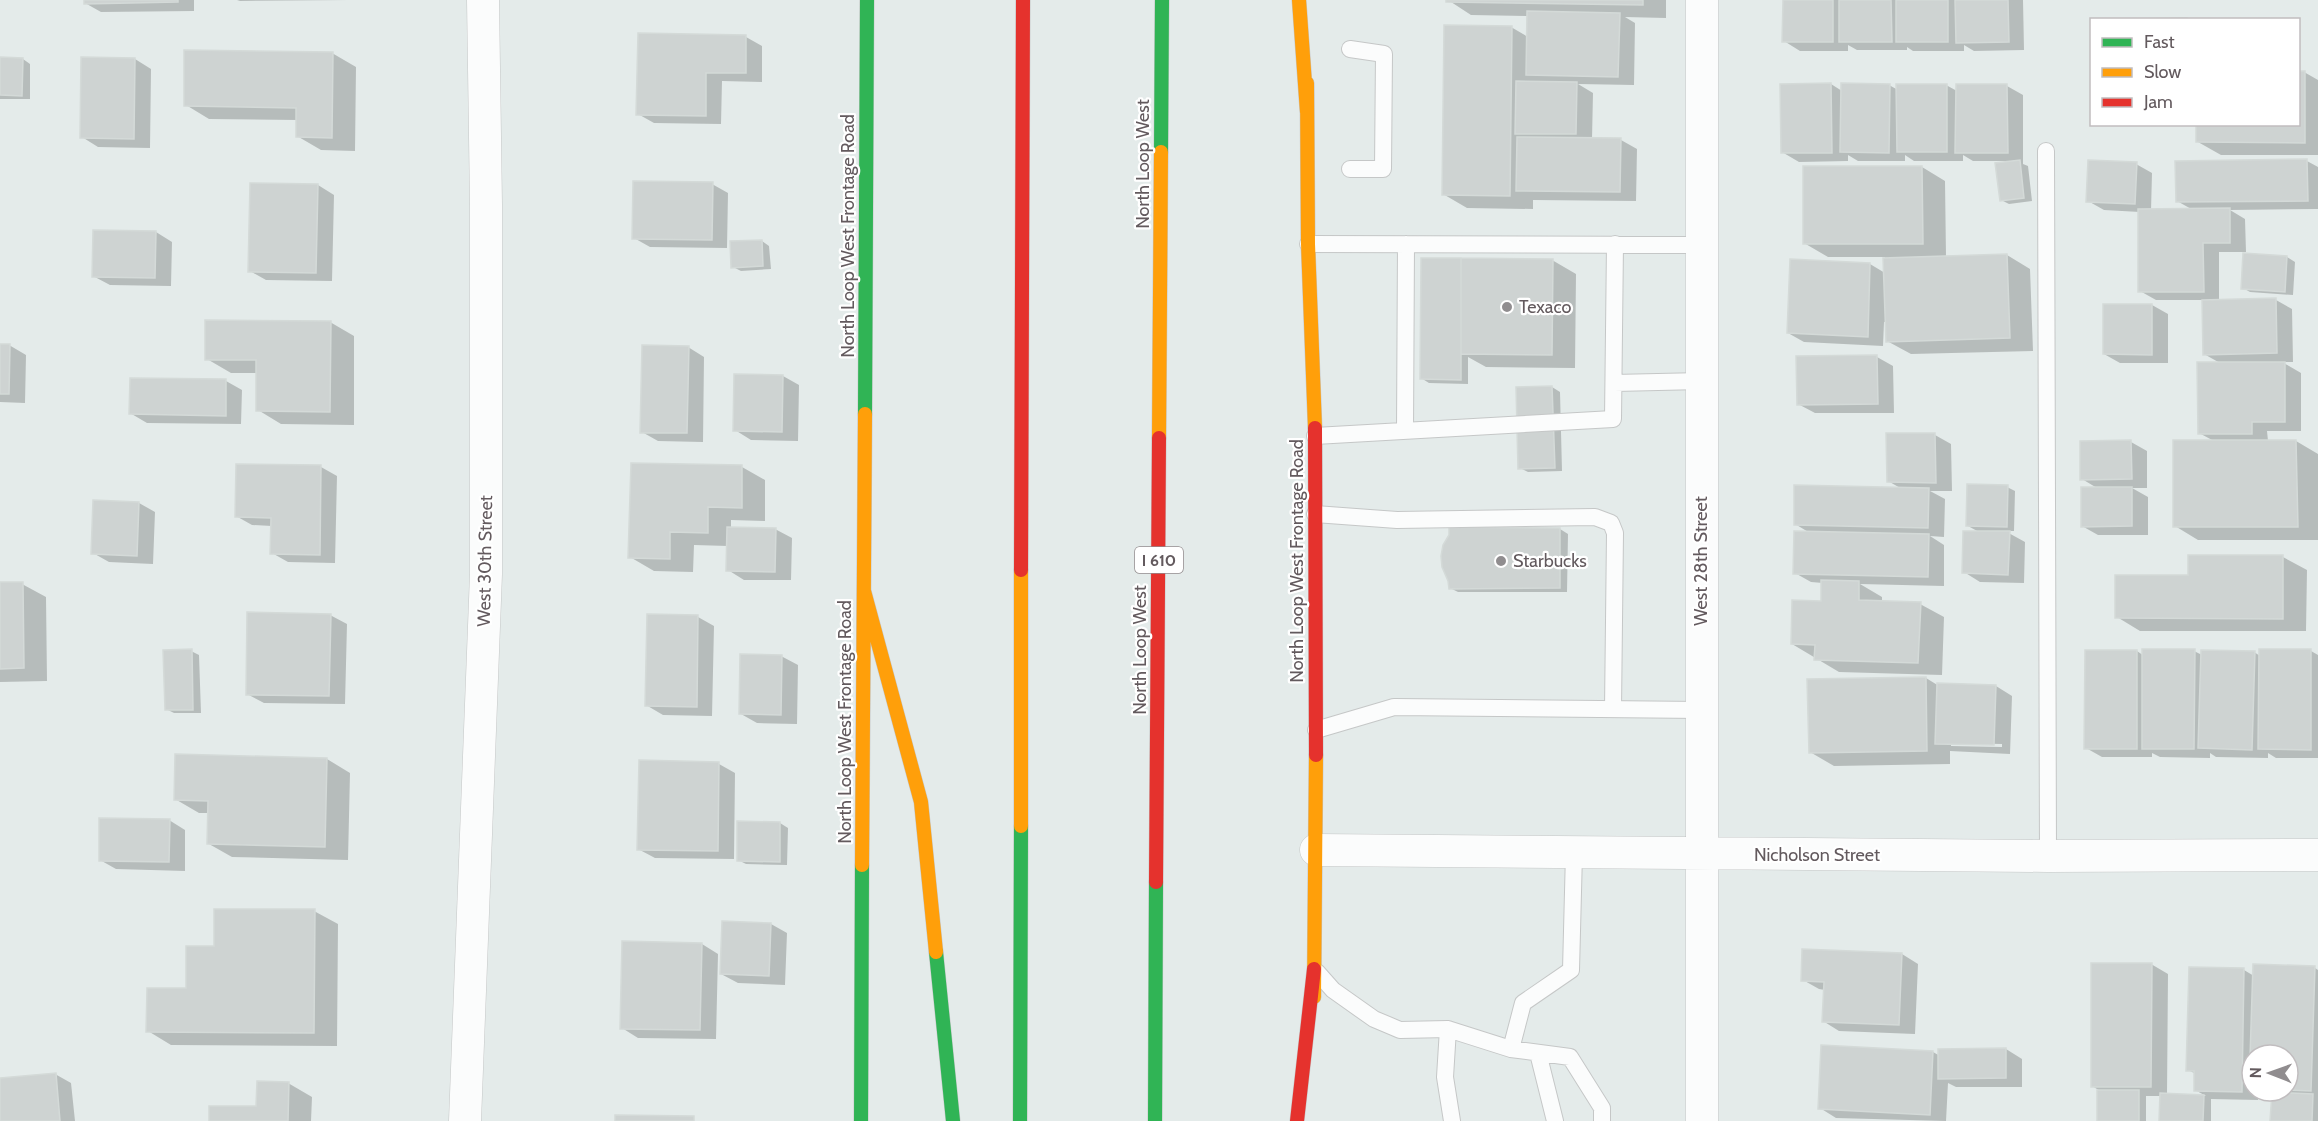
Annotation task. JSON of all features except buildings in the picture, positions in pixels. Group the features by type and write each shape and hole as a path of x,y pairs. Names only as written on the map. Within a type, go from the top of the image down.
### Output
{"main road":[{"name":"North Loop West Frontage Road","path":"861,1121 867,0"},
{"path":"1020,1121 1023,0"},
{"name":"North Loop West","path":"1155,1121 1162,0"},
{"path":"1299,0 1307,112"},
{"name":"North Loop West Frontage Road","path":"1307,0 1308,244 1315,436 1317,850 1314,1098"},
{"path":"864,591 921,802 953,1121"},
{"path":"1297,1121 1314,969"}],"street":[{"name":"West 30th Street","path":"465,1121 486,574 486,205 483,0"},
{"name":"West 28th Street","path":"1702,0 1702,1121"},
{"name":"Nicholson Street","path":"1317,850 2048,856 2318,855"}],"lane":[{"path":"1350,49 1384,54 1383,169 1350,169"},
{"path":"2046,151 2048,856"},
{"path":"1308,244 1702,245"},
{"path":"1405,431 1406,244"},
{"path":"1315,436 1613,419 1616,244"},
{"path":"1614,383 1701,381"},
{"path":"1315,514 1397,520 1595,517 1611,523 1614,533 1613,710"},
{"path":"1316,730 1394,707 1701,710"},
{"path":"1511,1049 1523,1003 1571,970 1574,853"},
{"path":"1314,969 1333,990 1374,1019 1400,1030 1448,1029 1511,1049 1570,1057 1602,1108 1602,1121"},
{"path":"1448,1029 1445,1077 1452,1121"},
{"path":"1538,1053 1555,1121"}],"traffic: fast":[{"path":"865,414 867,0"},
{"path":"1161,152 1162,0"},
{"path":"1020,1121 1021,826"},
{"path":"861,1121 862,865"},
{"path":"1155,1121 1156,882"},
{"path":"936,952 953,1121"}],"traffic: slow":[{"path":"1299,0 1307,112"},
{"path":"1307,83 1308,244 1315,428"},
{"path":"1159,438 1161,152"},
{"path":"862,865 865,414"},
{"path":"1021,570 1021,826"},
{"path":"864,591 921,802 936,952"},
{"path":"1314,997 1316,755"}],"traffic: jam":[{"path":"1021,570 1023,0"},
{"path":"1315,428 1316,755"},
{"path":"1156,882 1159,438"},
{"path":"1297,1121 1314,969"}],"place":[{"name":"Texaco","path":"1507,307"},
{"name":"Starbucks","path":"1501,561"}]}
